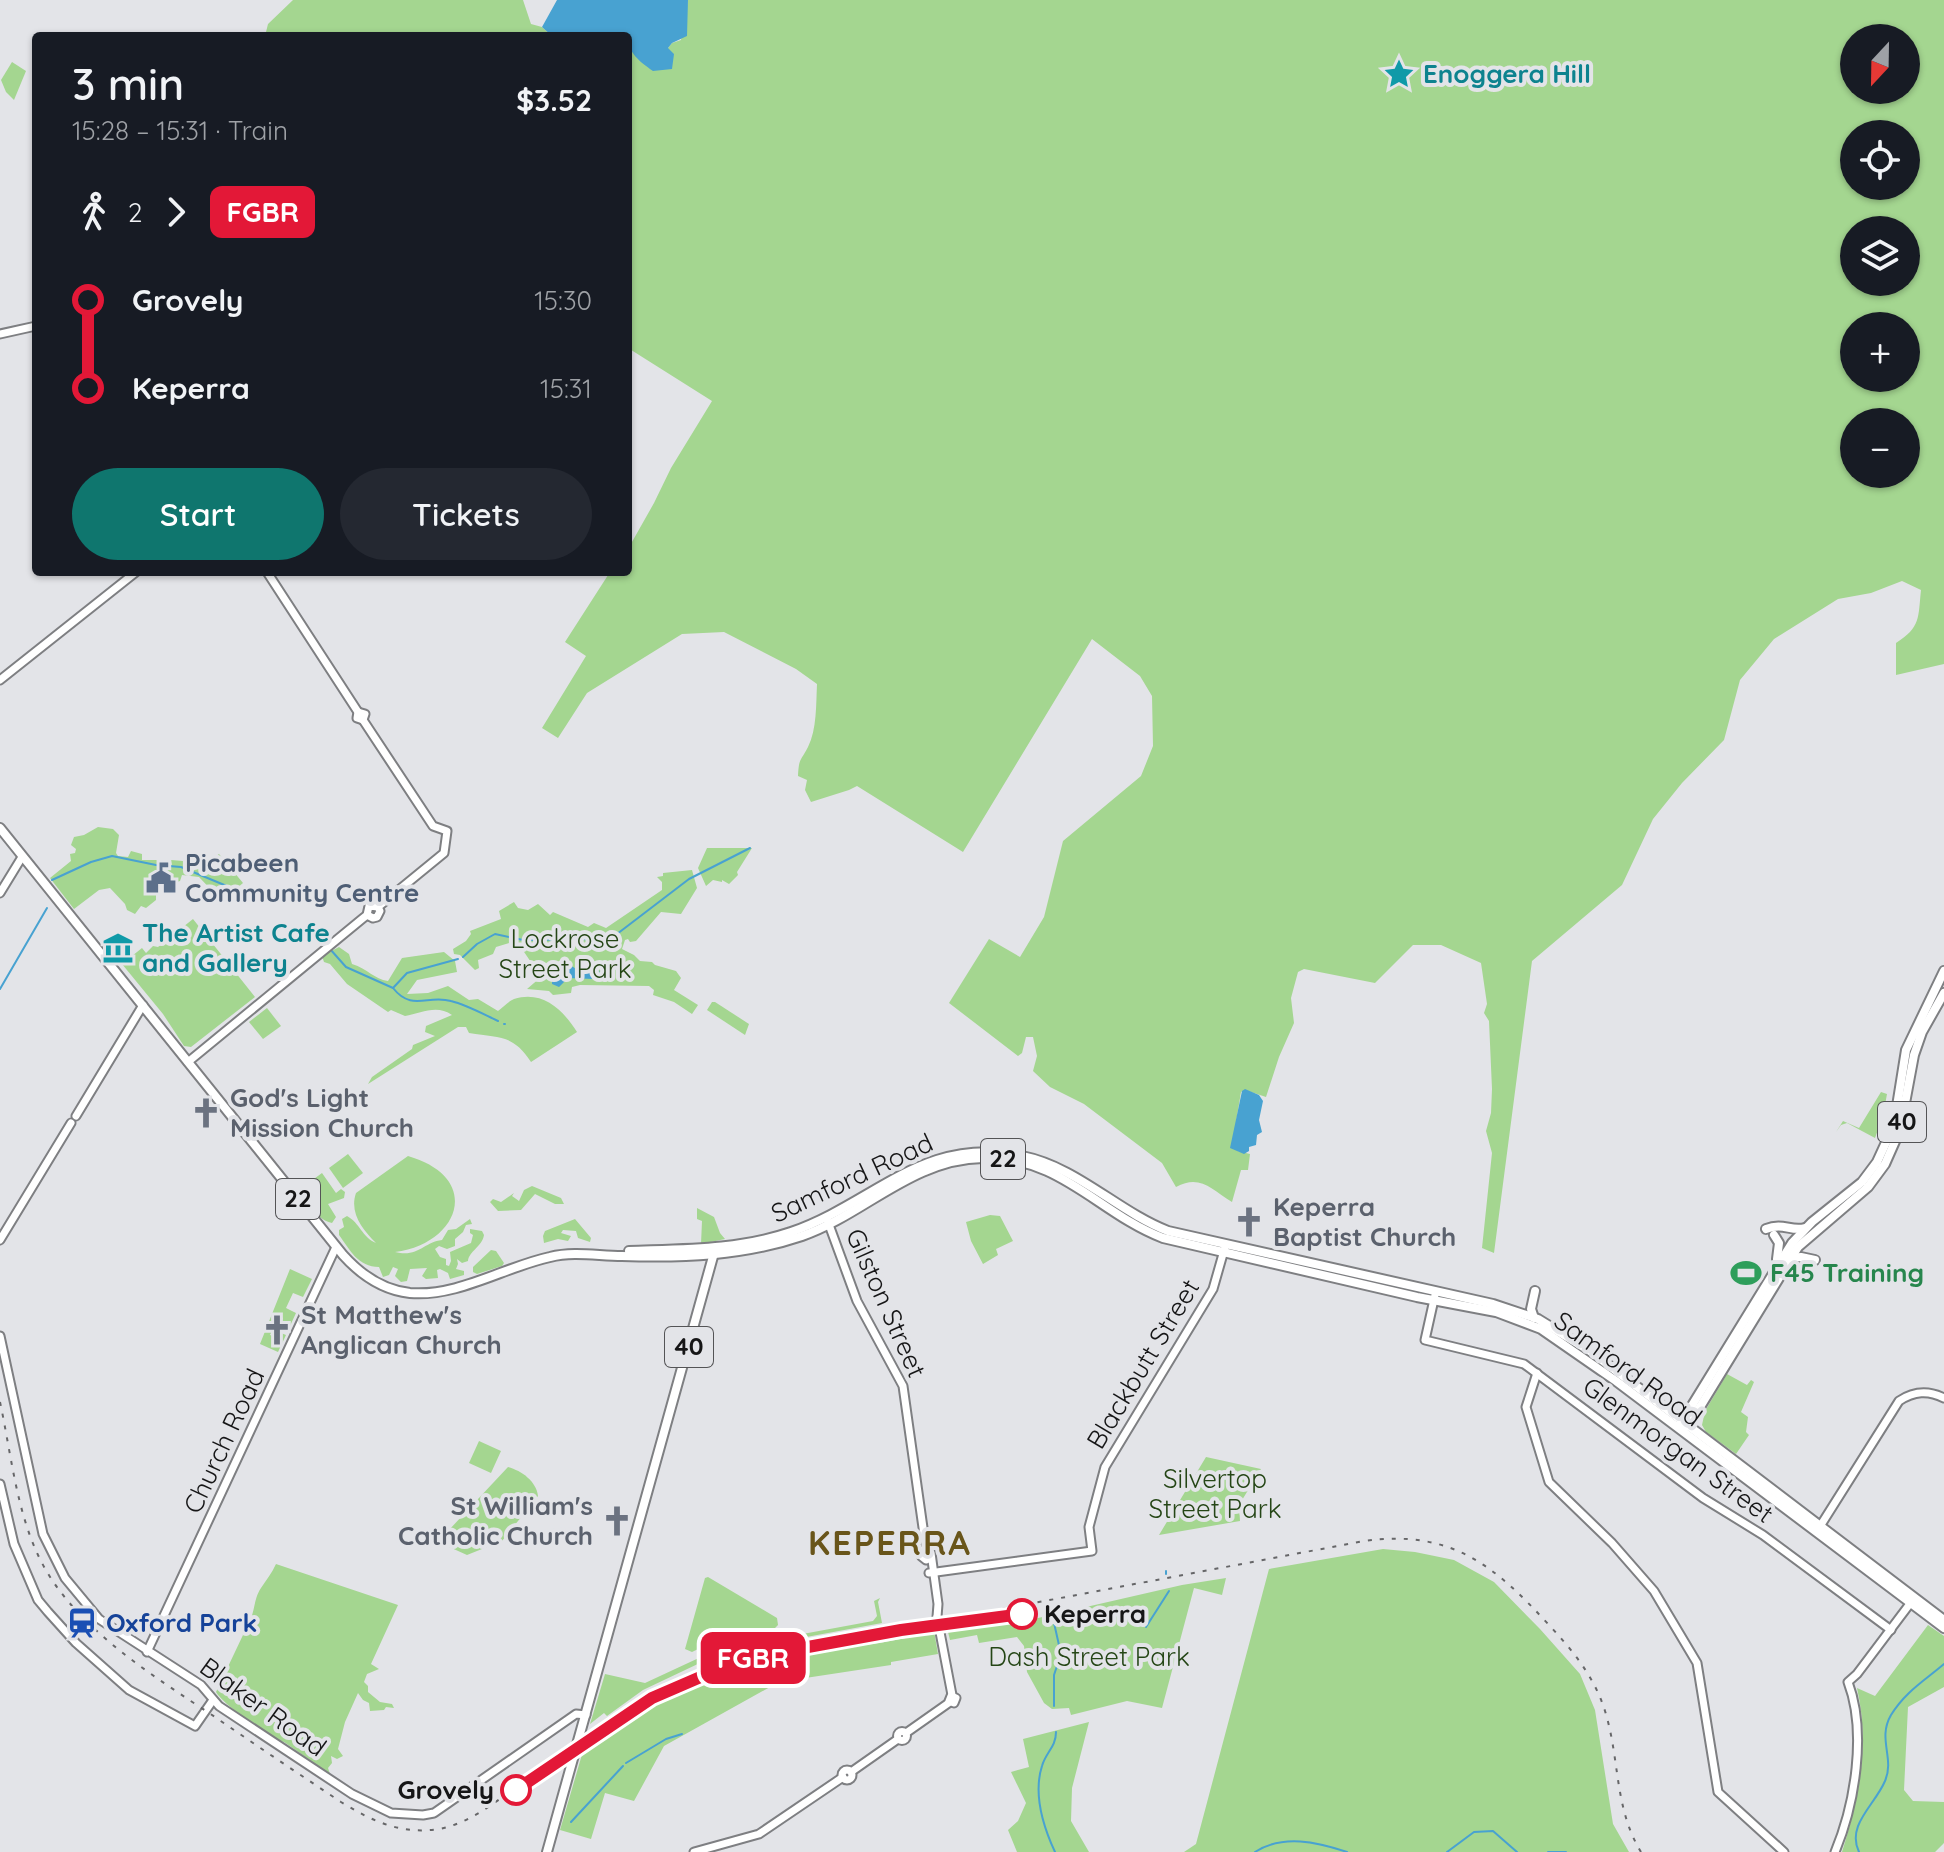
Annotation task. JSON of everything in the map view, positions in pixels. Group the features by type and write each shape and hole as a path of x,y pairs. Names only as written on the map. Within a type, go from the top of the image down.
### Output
{"main road":[{"name":"Samford Road","path":"0,828 336,1247 372,1280 394,1290 414,1293 434,1291 552,1256 617,1251 714,1252 796,1237 922,1170 965,1159 993,1158 1027,1163 1052,1171 1156,1235 1434,1296 1496,1312 1541,1329 1685,1427 1944,1628"},
{"name":"40","path":"1685,1427 1790,1258 1806,1239 1868,1187 1885,1164 1900,1130 1914,1055 1936,1006 1944,971"},
{"name":"40","path":"1685,1427 1690,1410 1792,1243 1862,1182 1881,1153 1897,1114 1906,1050 1944,993"},
{"path":"1766,1229 1776,1225 1800,1230 1806,1228"},
{"path":"1774,1235 1780,1246 1775,1267"},
{"name":"40","path":"547,1852 714,1252"},
{"path":"1790,1258 1815,1260"},
{"path":"1534,1318 1531,1307 1535,1291"},
{"name":"Samford Road","path":"1434,1296 1493,1304 1534,1318 1581,1345 1669,1410 1685,1427 1817,1530"},
{"path":"1669,1410 1690,1410"},
{"name":"Samford Road","path":"1912,1601 1944,1620"}],"street":[{"path":"0,334 32,327"},
{"path":"0,680 131,576"},
{"path":"188,1062 367,915 377,917 378,907 444,853 447,831 433,826 270,576"},
{"path":"0,893 22,857"},
{"path":"0,1240 143,1005"},
{"name":"Gilston Street","path":"827,1220 856,1300 903,1386 926,1549 931,1552 927,1559 931,1573"},
{"name":"Church Road","path":"147,1652 336,1247"},
{"name":"Blackbutt Street","path":"931,1573 1092,1551 1089,1527 1105,1467 1213,1289 1224,1248"},
{"name":"Glenmorgan Street","path":"1434,1296 1425,1340 1521,1363 1703,1498 1763,1535 1891,1630"},
{"name":"Blaker Road","path":"0,1336 43,1534 56,1564 74,1592 99,1619 201,1685 213,1700 352,1794 399,1815 434,1813 576,1714 586,1715"},
{"path":"1537,1373 1526,1407 1549,1482 1612,1543 1654,1591 1697,1663 1718,1792 1784,1852"},
{"path":"1817,1530 1899,1401 1922,1392 1944,1398"},
{"path":"0,1484 14,1544 38,1600 76,1643 141,1699 195,1726 213,1700"},
{"path":"694,1852 759,1834 843,1777 849,1779 851,1772 898,1739 905,1740 906,1733 951,1699 931,1573"},
{"path":"1835,1852 1850,1805 1856,1764 1855,1711 1848,1682 1912,1601"}],"green space":[{"path":"293,0 523,0 531,24 548,32 266,32 268,24"},
{"path":"688,0 1944,0 1944,664 1896,675 1896,643 1910,632 1917,621 1921,590 1902,581 1871,593 1838,599 1774,639 1740,680 1724,740 1682,783 1653,819 1622,885 1532,961 1494,1253 1482,1248 1492,1153 1486,1131 1491,1113 1492,1089 1489,1021 1484,1013 1487,1004 1481,963 1441,945 1413,945 1375,983 1304,969 1298,972 1291,998 1294,1023 1266,1097 1245,1090 1241,1092 1236,1122 1238,1151 1250,1154 1248,1170 1241,1170 1232,1202 1199,1183 1184,1183 1176,1187 1162,1163 1084,1104 1050,1087 1033,1071 1037,1056 1033,1037 1026,1037 1022,1053 1018,1056 949,1003 989,939 1020,957 1044,917 1063,841 1141,776 1153,746 1152,696 1140,676 1092,639 963,852 857,786 811,802 805,790 807,780 798,776 799,763 813,732 817,684 796,669 724,632 682,634 587,693 558,738 542,728 586,656 565,642 607,576 632,576 632,542 671,468 712,401 632,351 632,48 668,48 681,40"},
{"path":"12,62 26,71 14,100 1,80"},
{"path":"98,827 113,829 119,835 118,856 128,857 131,851 142,854 142,860 161,860 172,865 171,860 183,861 189,857 199,869 219,854 243,883 224,899 219,898 199,877 182,875 180,881 167,885 156,894 156,900 146,908 141,906 135,914 127,910 110,888 99,890 74,909 50,878 71,861 70,854 75,853 76,849 71,845 74,837"},
{"path":"707,848 752,848 738,875 729,884 713,880 706,886 698,868"},
{"name":"Lockrose Street Park","path":"692,870 697,888 681,914 661,912 636,941 625,940 622,949 640,961 676,971 681,978 674,990 698,1005 692,1014 674,1002 653,995 654,990 649,986 580,985 572,987 571,993 553,995 549,991 527,989 541,977 518,943 496,947 493,954 478,960 479,968 475,970 460,955 454,954 453,949 466,941 470,931 501,919 499,911 514,902 518,908 528,910 538,904 550,915 553,912 588,927 594,923 606,928 662,890 662,882 657,877 663,876 663,873"},
{"path":"193,919 255,997 191,1047 184,1046 163,1014 122,964 142,948 146,953 153,946 158,947"},
{"path":"339,947 349,954 352,964 388,981 402,958 444,952 455,961 457,972 417,980 407,994 428,993 448,986 469,1000 478,999 498,1011 514,999 534,997 559,1010 577,1032 531,1062 511,1042 469,1033 466,1027 458,1027 368,1084 372,1077 412,1049 413,1045 435,1036 425,1032 426,1026 452,1015 441,1010 405,1016 391,1010 388,1012 347,984 330,964 324,962 322,956"},
{"path":"712,1002 749,1024 745,1035 707,1010"},
{"path":"267,1008 281,1026 263,1039 249,1022"},
{"path":"1881,1092 1887,1094 1875,1138 1847,1123 1836,1132 1843,1121 1859,1128"},
{"path":"348,1154 363,1173 343,1188 329,1168"},
{"path":"408,1156 432,1166 447,1179 454,1194 454,1209 447,1224 435,1237 395,1252 410,1253 442,1240 448,1230 456,1229 470,1219 472,1224 466,1225 455,1239 455,1246 435,1249 449,1266 450,1252 471,1243 473,1235 470,1229 482,1231 483,1239 468,1261 462,1263 457,1259 456,1269 464,1271 464,1275 450,1279 448,1273 440,1269 437,1270 438,1278 426,1279 422,1276 427,1268 410,1269 407,1281 401,1282 395,1276 398,1269 393,1267 389,1275 383,1277 379,1267 360,1261 339,1235 339,1230 344,1227 342,1219 347,1216 376,1243 362,1227 356,1214 356,1193"},
{"path":"322,1173 336,1193 341,1189 345,1192 344,1198 328,1204 336,1217 332,1223 317,1213 303,1187"},
{"path":"532,1186 561,1198 564,1204 555,1204 535,1194 521,1210 498,1211 490,1202 493,1199 501,1202 514,1193 512,1196 519,1201 524,1190"},
{"path":"697,1208 714,1217 725,1239 701,1244 702,1221 697,1219"},
{"path":"990,1215 1000,1216 1013,1241 996,1249 998,1255 983,1264 971,1241 966,1222"},
{"path":"575,1219 591,1238 590,1242 578,1238 576,1231 563,1230 561,1233 571,1236 568,1241 558,1239 544,1243 545,1231"},
{"path":"491,1250 496,1251 504,1263 502,1266 477,1274 473,1272 473,1267"},
{"path":"290,1269 312,1279 303,1297 293,1293 286,1308 296,1313 290,1326 281,1323 283,1318 279,1316 270,1335 278,1338 281,1333 286,1335 278,1352 260,1344"},
{"path":"1727,1374 1747,1385 1751,1380 1754,1382 1741,1412 1748,1417 1746,1432 1749,1435 1736,1454 1706,1432 1702,1425 1705,1411"},
{"path":"479,1441 501,1451 491,1473 469,1463"},
{"name":"Silvertop Street Park","path":"1206,1457 1261,1469 1239,1505 1240,1521 1159,1535"},
{"path":"508,1467 528,1477 538,1496 502,1541 467,1555 447,1546 448,1531"},
{"path":"1383,1549 1454,1560 1494,1582 1580,1674 1595,1710 1613,1824 1629,1852 1184,1852 1196,1844 1269,1569"},
{"path":"276,1564 398,1605 371,1664 379,1669 367,1674 364,1682 368,1692 394,1708 370,1711 369,1703 358,1693 345,1722 338,1749 343,1756 337,1759 331,1756 330,1774 247,1720 216,1692 243,1635 241,1629 244,1623 250,1621 259,1592"},
{"path":"705,1578 777,1618 778,1625 717,1640 692,1652 685,1649"},
{"name":"Dash Street Park","path":"1226,1578 1222,1595 1194,1588 1162,1708 1127,1701 1071,1715 1069,1708 1052,1709 1044,1703 1027,1672 1024,1646 1017,1637 979,1643 977,1635 950,1640 948,1632 1025,1621"},
{"path":"880,1598 882,1623 721,1653 643,1690 607,1716 604,1713 590,1724 605,1674 645,1683 716,1650 873,1621 877,1616 874,1601"},
{"path":"1928,1625 1944,1636 1944,1687 1908,1707 1904,1790 1913,1801 1944,1802 1944,1843 1935,1852 1842,1852 1861,1771 1863,1730 1857,1688 1875,1696"},
{"path":"934,1631 938,1654 891,1662 891,1665 779,1682 664,1746 634,1801 605,1793 591,1839 560,1830 583,1751 669,1697 717,1675 766,1660 893,1641"},
{"path":"1089,1722 1072,1788 1071,1821 1089,1852 1017,1852 1008,1830 1018,1821 1026,1803 1011,1772 1029,1767 1023,1739"}],"water":[{"path":"557,0 688,0 687,36 668,48 674,54 672,69 653,71 639,60 632,52 632,32 548,32 542,27"},
{"path":"570,965 581,972 598,967 600,974 594,979 568,978 559,987 552,984 552,977 559,966"},
{"path":"1245,1089 1259,1095 1263,1101 1259,1120 1262,1132 1257,1135 1256,1145 1249,1147 1244,1154 1230,1148 1242,1091"}],"waterway":[{"path":"463,957 495,934 523,940 600,939 617,934 689,879 750,848"},
{"path":"52,880 112,856 181,867 234,889"},
{"path":"0,989 47,908"},
{"path":"330,949 346,967 393,988 407,973 458,959"},
{"path":"393,988 407,999 443,999 498,1021"},
{"path":"1146,1627 1169,1591"},
{"path":"1052,1614 1061,1654 1054,1675 1054,1706"},
{"path":"1859,1852 1856,1842 1859,1824 1888,1773 1886,1732 1891,1715 1909,1693 1944,1664"},
{"path":"1055,1852 1043,1821 1039,1777 1056,1732"},
{"path":"626,1763 666,1739 682,1734"},
{"path":"571,1822 623,1766"},
{"path":"1447,1852 1474,1832 1493,1831 1517,1852"},
{"path":"1255,1852 1289,1841 1324,1845 1347,1852"},
{"path":"1548,1852 1566,1852"}],"railway":[{"path":"0,1402 19,1499 31,1537 52,1581 71,1604 115,1647 165,1684 341,1802 387,1825 425,1830 461,1822 491,1805 639,1703 681,1681 741,1658 1364,1541 1395,1539 1446,1546 1489,1569 1529,1604 1574,1654 1595,1686 1605,1711 1626,1818 1641,1852"}],"train":[{"name":"FGBR","path":"516,1790 652,1698 726,1666 775,1653 901,1630 1022,1614"}],"place":[{"name":"Enoggera Hill","path":"1399,74"},
{"name":"Picabeen Community Centre","path":"161,878"},
{"name":"The Artist Cafe and Gallery","path":"118,948"},
{"name":"God's Light Mission Church","path":"206,1113"},
{"name":"Keperra Baptist Church","path":"1249,1222"},
{"name":"F45 Training","path":"1746,1273"},
{"name":"St Matthew's Anglican Church","path":"277,1330"},
{"name":"St William's Catholic Church","path":"617,1521"},
{"name":"Keperra","path":"1022,1614"},
{"name":"Oxford Park","path":"82,1623"},
{"name":"Grovely","path":"516,1790"}],"district":[{"name":"KEPERRA","path":"890,1543"}]}
